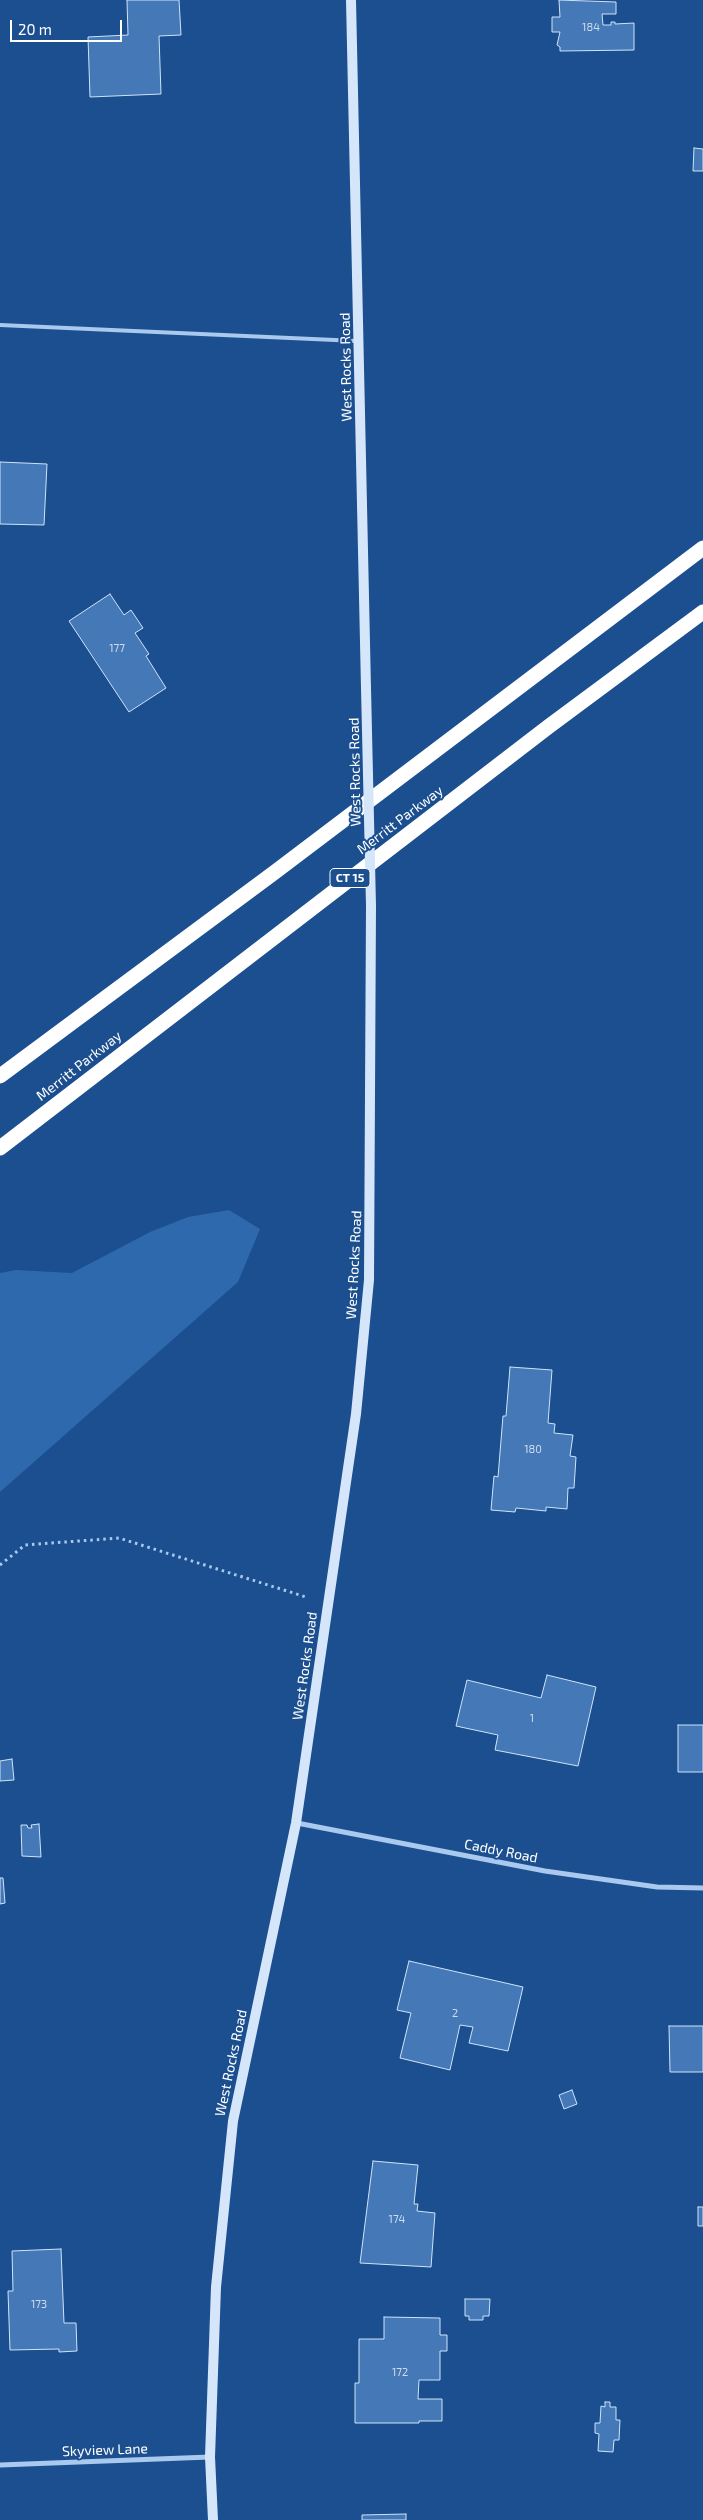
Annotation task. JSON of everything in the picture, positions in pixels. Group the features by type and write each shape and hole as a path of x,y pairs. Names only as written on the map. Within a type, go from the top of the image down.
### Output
{"highway":[{"path":"0,1076 299,854 703,548"},
{"name":"Merritt Parkway","path":"0,1148 540,733 703,612"}],"main road":[{"name":"West Rocks Road","path":"213,2520 210,2457 216,2287 233,2121 296,1823 356,1414 369,1280 371,906 351,0"}],"street":[{"name":"Caddy Road","path":"296,1823 545,1871 657,1887 703,1888"},
{"name":"Skyview Lane","path":"0,2465 210,2457"}],"lane":[{"path":"0,325 359,341"}],"path":[{"path":"0,1565 25,1545 120,1538 328,1604"}],"shaded area":[{"path":"229,1210 260,1229 238,1282 0,1492 0,1273 16,1270 72,1273 150,1232 188,1217"}],"building":[{"path":"127,0 179,0 181,35 159,36 161,94 90,97 88,37 128,35"},
{"path":"559,0 616,2 616,14 602,14 603,25 611,25 611,22 615,22 615,24 634,23 634,50 560,51 560,47 557,45 560,32 552,32 552,17 560,17"},
{"path":"694,148 703,149 703,171 693,171"},
{"path":"0,462 47,464 44,525 0,524"},
{"path":"110,594 124,615 131,610 143,628 135,633 149,654 146,656 166,688 129,712 69,621"},
{"path":"510,1367 552,1370 548,1423 555,1424 554,1433 573,1435 570,1456 576,1457 574,1488 568,1488 567,1509 546,1507 546,1511 516,1508 515,1512 491,1510 494,1476 498,1477 503,1416 506,1416"},
{"path":"547,1675 596,1687 578,1766 495,1750 498,1735 456,1726 467,1680 541,1698"},
{"path":"678,1725 703,1725 703,1772 678,1772"},
{"path":"12,1759 14,1780 0,1781 0,1761"},
{"path":"39,1824 41,1857 22,1856 21,1825 27,1825 28,1828 32,1828 31,1825"},
{"path":"0,1878 3,1878 5,1903 0,1904"},
{"path":"409,1961 523,1987 508,2051 469,2043 473,2027 460,2025 450,2070 400,2058 411,2013 397,2010"},
{"path":"669,2026 703,2026 703,2072 670,2072"},
{"path":"572,2090 577,2104 564,2109 559,2095"},
{"path":"373,2161 418,2165 414,2204 418,2204 417,2211 435,2213 431,2267 360,2263"},
{"path":"698,2207 703,2207 703,2226 698,2226"},
{"path":"61,2249 64,2323 76,2323 77,2351 59,2352 59,2349 10,2350 8,2291 13,2291 12,2251"},
{"path":"465,2299 490,2299 489,2316 483,2316 483,2320 469,2320 469,2316 465,2316"},
{"path":"384,2317 440,2318 440,2335 447,2335 447,2351 440,2351 440,2380 419,2380 418,2399 442,2399 442,2421 355,2423 355,2383 359,2383 359,2339 384,2339"},
{"path":"605,2402 610,2402 610,2407 616,2407 616,2420 620,2420 619,2440 614,2440 613,2452 598,2451 599,2434 595,2433 595,2423 600,2423 601,2406 605,2407"},
{"path":"406,2514 406,2520 362,2520 362,2515"}]}
